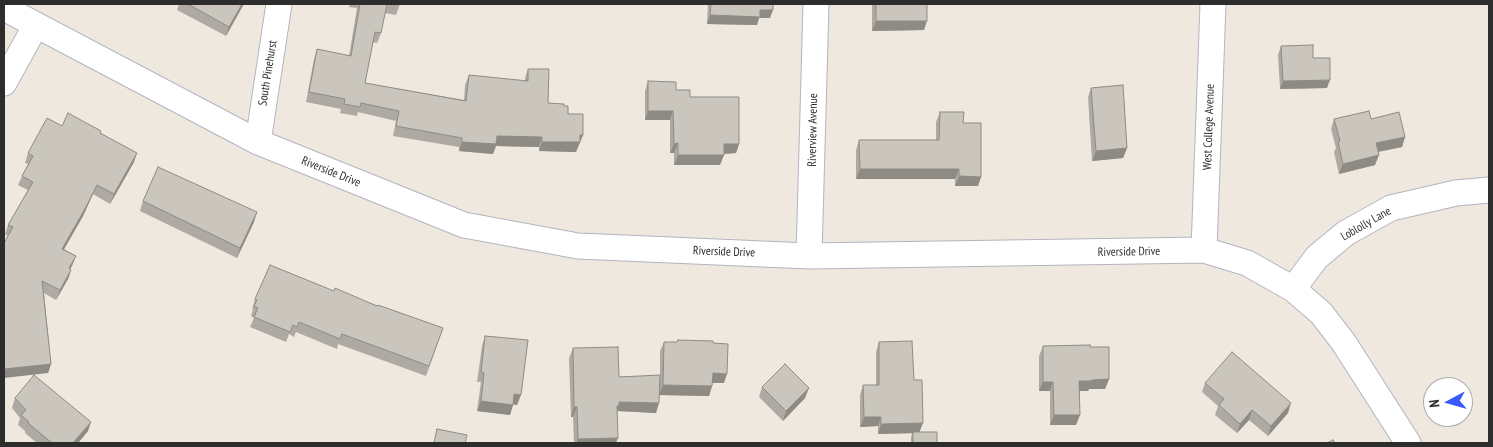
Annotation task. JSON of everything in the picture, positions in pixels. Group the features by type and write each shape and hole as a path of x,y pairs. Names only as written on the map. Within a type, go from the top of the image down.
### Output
{"street":[{"name":"South Pinehurst","path":"258,142 279,4"},
{"name":"Riverview Avenue","path":"809,256 816,4"},
{"name":"West College Avenue","path":"1204,250 1213,4"},
{"name":"Riverside Drive","path":"4,8 258,142 464,225 578,246 809,256 1204,250 1247,263 1294,289 1321,312 1344,343 1408,443"},
{"path":"4,83 36,25"},
{"name":"Loblolly Lane","path":"1294,289 1317,257 1346,234 1391,208 1456,192 1489,190"}],"building":[{"path":"188,4 242,4 229,27"},
{"path":"360,4 387,4 381,33 375,32 365,83 466,101 469,75 528,81 528,69 549,69 548,103 568,106 568,114 583,114 583,135 580,135 580,142 542,142 542,137 497,136 496,144 462,142 462,138 396,126 399,111 361,103 360,107 344,104 345,99 309,92 317,49 351,56"},
{"path":"711,4 773,4 773,10 760,10 760,17 710,15"},
{"path":"876,4 927,4 927,21 876,21"},
{"path":"1313,45 1313,58 1330,58 1330,80 1283,81 1281,46"},
{"path":"648,81 676,82 676,90 690,90 690,97 739,97 739,144 724,144 724,155 678,155 678,143 674,144 673,111 648,111"},
{"path":"1123,85 1127,148 1096,151 1091,88"},
{"path":"1369,111 1371,119 1399,112 1405,137 1376,143 1379,155 1343,164 1338,142 1340,141 1334,119"},
{"path":"940,112 964,112 963,123 981,123 981,177 959,176 959,169 860,169 859,140 939,140"},
{"path":"68,113 137,153 114,194 97,185 62,249 76,256 60,290 42,281 51,364 4,369 4,243 13,227 8,225 33,182 22,176 33,156 28,153 47,118 62,126"},
{"path":"158,167 257,212 240,248 143,201"},
{"path":"270,265 334,291 335,288 377,306 443,328 429,366 342,334 340,339 299,322 297,327 293,325 290,332 254,317 258,308 254,306 257,300 255,299"},
{"path":"485,336 528,340 521,395 514,394 513,405 481,401 484,373 481,372"},
{"path":"678,340 713,341 713,343 728,344 727,374 713,373 712,386 663,385 664,342 677,342"},
{"path":"912,341 914,380 922,380 923,423 881,424 881,417 864,417 863,385 879,385 879,342"},
{"path":"1090,345 1090,347 1109,347 1109,379 1079,381 1080,415 1054,415 1053,382 1043,382 1043,346"},
{"path":"618,347 619,377 660,375 659,403 619,402 619,406 617,406 618,438 578,439 577,407 574,407 573,348"},
{"path":"1232,352 1291,403 1271,426 1252,410 1240,424 1219,405 1224,399 1205,383"},
{"path":"785,364 809,388 786,411 762,387"},
{"path":"34,375 91,422 73,443 52,443 21,415 26,410 15,398"},
{"path":"437,429 467,435 465,443 434,443"},
{"path":"913,432 937,432 937,443 913,443"}]}
